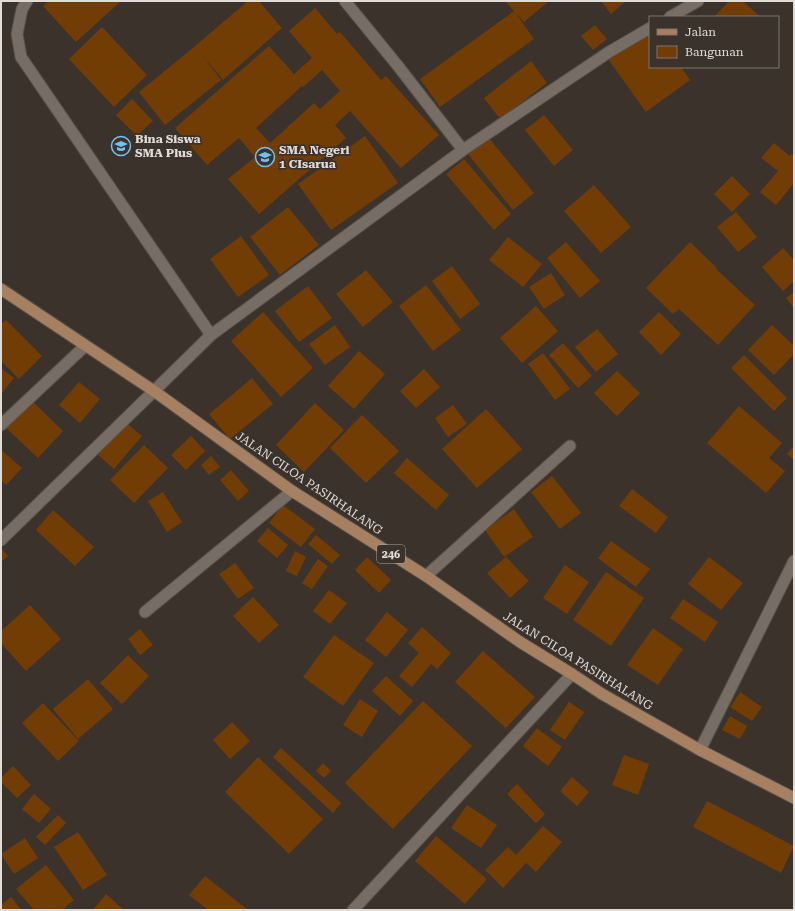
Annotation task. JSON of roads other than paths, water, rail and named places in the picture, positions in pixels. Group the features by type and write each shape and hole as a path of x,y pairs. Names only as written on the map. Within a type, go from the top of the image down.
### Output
{"main road":[{"name":"JALAN CILOA PASIRHALANG","path":"1,289 154,391 292,491 426,576 520,642 602,694 700,750 794,798"}],"street":[{"path":"27,1 22,9 17,34 21,57 211,334"},
{"path":"345,1 463,150"},
{"path":"672,16 698,1"},
{"path":"1,540 211,334 463,150 609,52 649,29"},
{"path":"1,425 85,346"},
{"path":"426,576 570,446"},
{"path":"145,612 292,491"},
{"path":"700,750 794,561"},
{"path":"353,910 572,674"}],"place":[{"name":"Bina Siswa SMA Plus","path":"121,146"},
{"name":"SMA Negeri 1 CIsarua","path":"265,157"}]}
